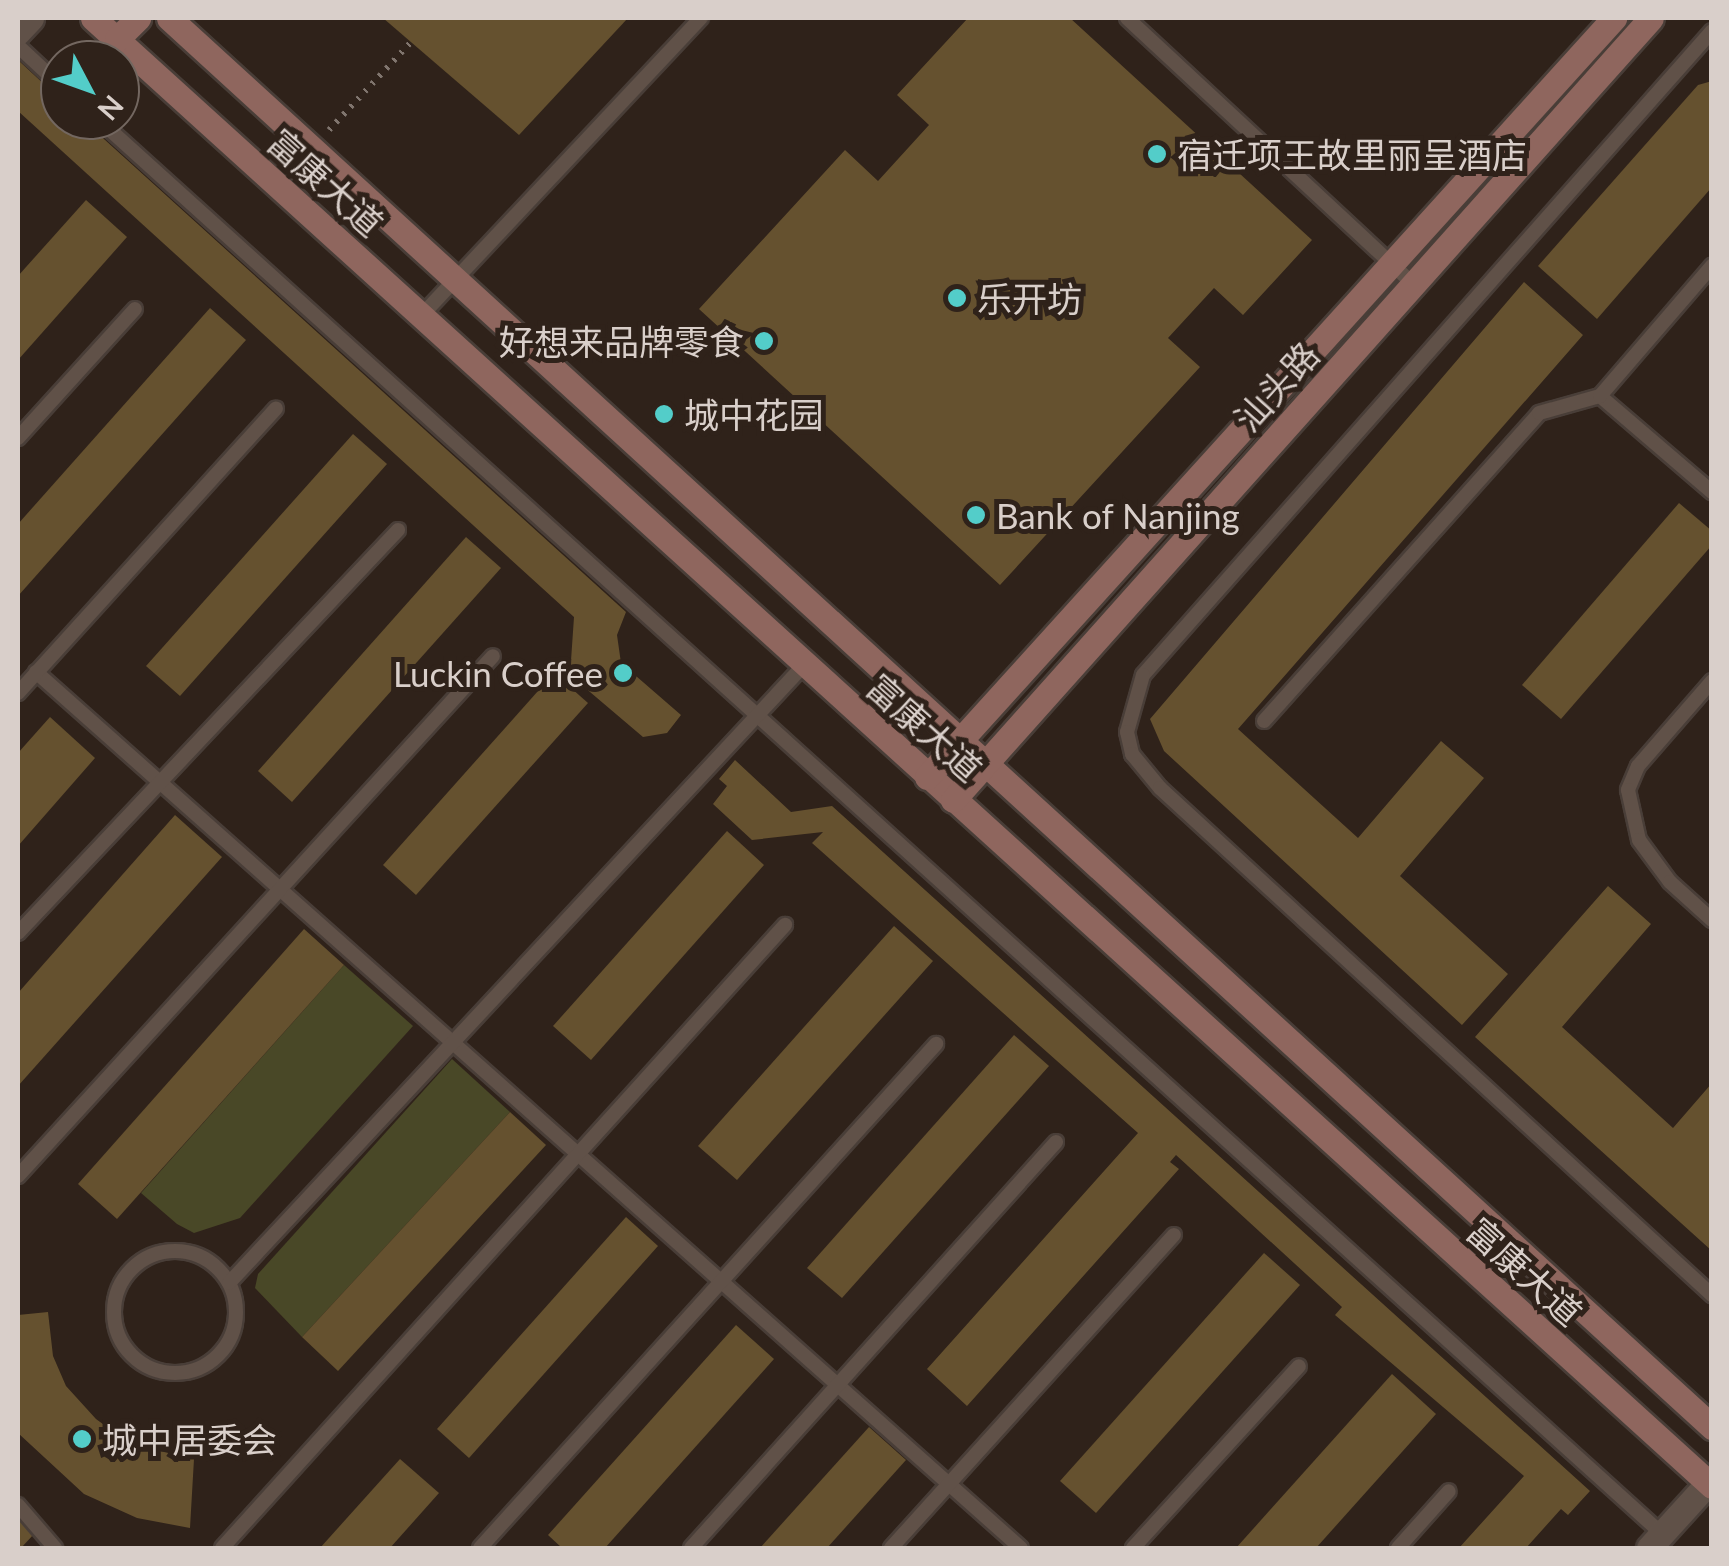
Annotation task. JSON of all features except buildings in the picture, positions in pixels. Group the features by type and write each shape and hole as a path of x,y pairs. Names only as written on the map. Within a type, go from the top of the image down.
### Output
{"street":[{"path":"18,32 31,18"},
{"name":"富康大道","path":"93,18 1710,1484"},
{"path":"117,39 138,18"},
{"name":"富康大道","path":"169,18 963,738 1712,1427"},
{"name":"汕头路","path":"928,777 1614,18"},
{"name":"汕头路","path":"953,800 1651,18"},
{"path":"1656,1541 1710,1484"}],"lane":[{"path":"421,316 701,18"},
{"path":"1127,18 1413,284"},
{"path":"1712,31 1143,675 1127,732 1132,754 1160,788 1712,1295"},
{"path":"18,46 40,66"},
{"path":"121,140 758,716 1656,1541"},
{"path":"1264,721 1539,414 1600,396 1712,266"},
{"path":"18,438 135,309"},
{"path":"1600,396 1712,492"},
{"path":"18,693 276,408"},
{"path":"18,932 398,530"},
{"path":"18,1176 277,888 493,656"},
{"path":"229,1283 804,664"},
{"path":"36,672 1021,1548"},
{"path":"1712,681 1638,766 1628,790 1639,840 1670,882 1712,920"},
{"path":"222,1548 785,926"},
{"path":"480,1548 936,1044"},
{"path":"691,1548 1056,1142"},
{"path":"891,1548 1174,1235"},
{"path":"158,1253 199,1256 229,1283 236,1302 229,1341 201,1368 162,1372 144,1365 118,1336 115,1306 125,1277 158,1253"},
{"path":"1133,1548 1299,1366"},
{"path":"1398,1548 1450,1491"},
{"path":"18,1506 55,1548"}],"path":[{"path":"312,148 410,43"}],"shaded area":[{"path":"344,965 413,1026 240,1218 194,1233 177,1224 141,1193"},
{"path":"452,1059 510,1112 302,1337 255,1288 258,1274"}],"place":[{"name":"宿迁项王故里丽呈酒店","path":"1157,154"},
{"name":"乐开坊","path":"957,298"},
{"name":"好想来品牌零食","path":"764,341"},
{"name":"城中花园","path":"664,414"},
{"name":"Bank of Nanjing","path":"976,515"},
{"name":"Luckin Coffee","path":"623,673"},
{"name":"城中居委会","path":"82,1439"}]}
